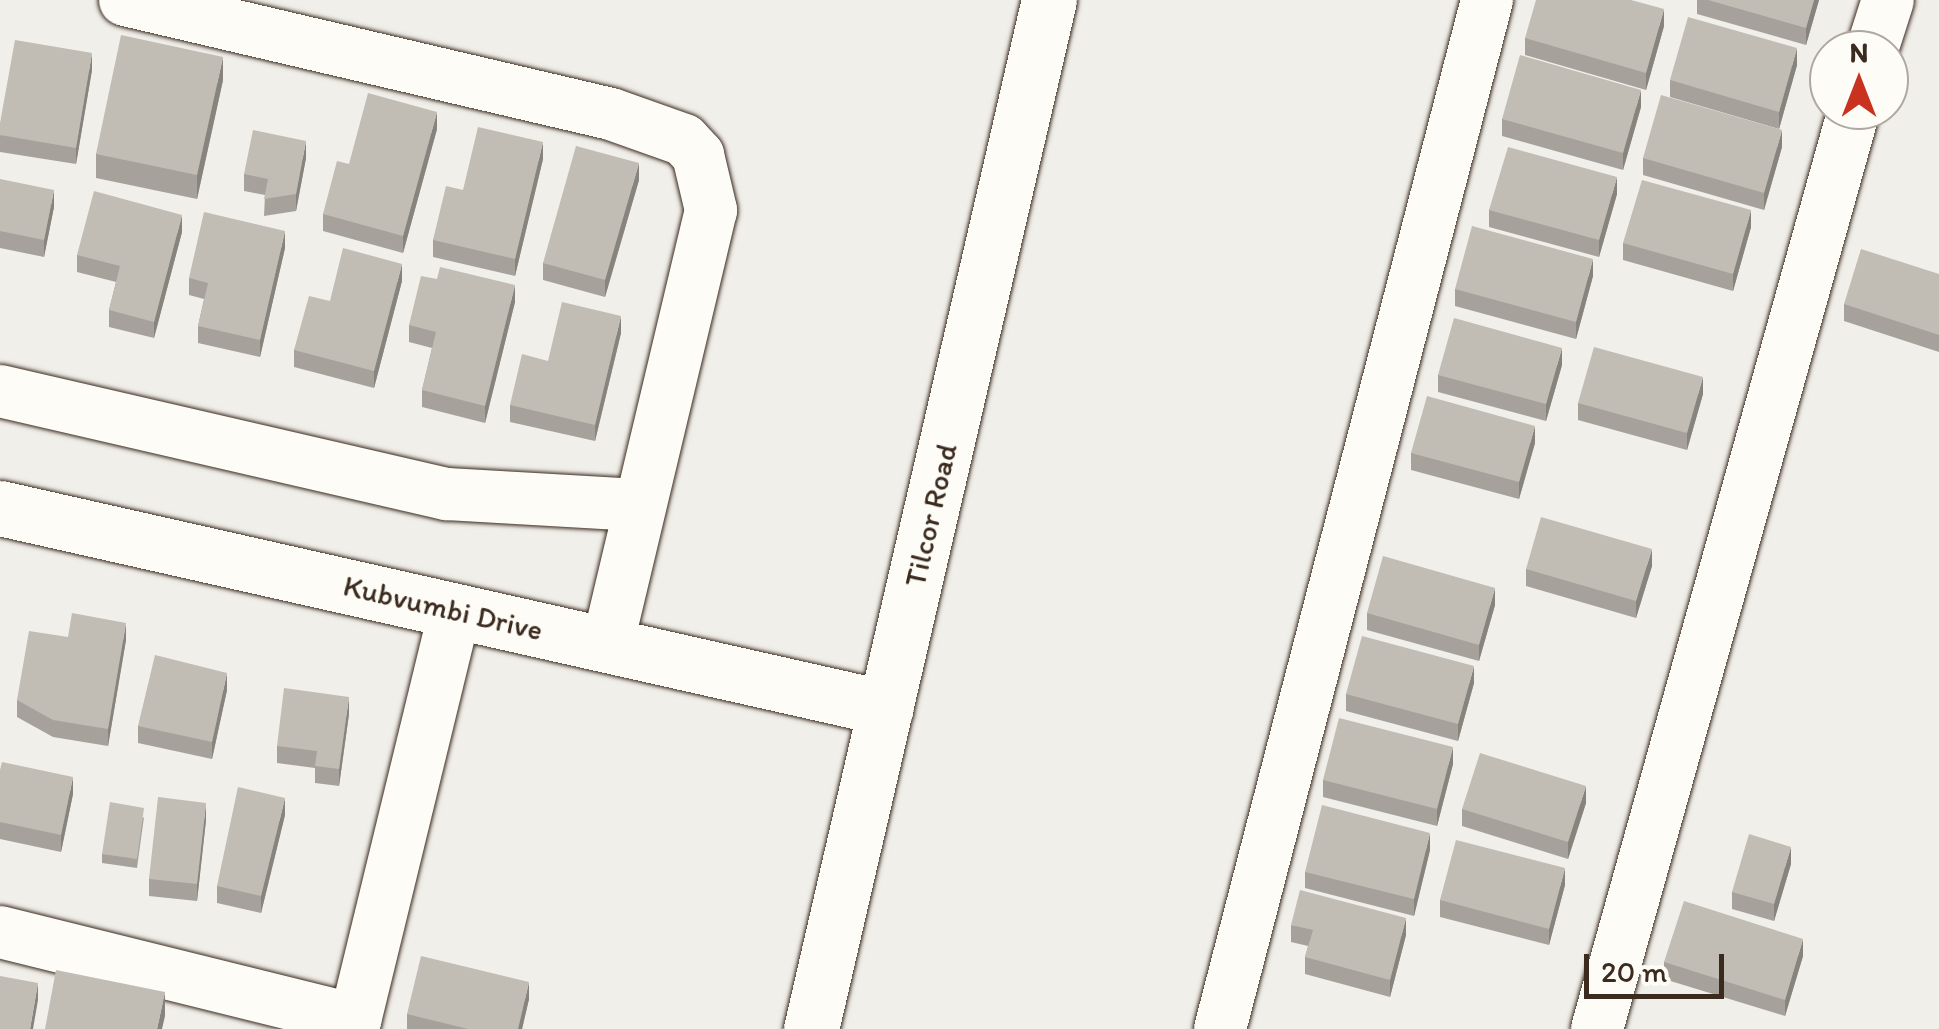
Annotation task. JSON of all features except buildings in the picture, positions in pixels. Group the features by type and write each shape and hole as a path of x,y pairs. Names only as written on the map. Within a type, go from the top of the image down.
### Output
{"street":[{"path":"125,0 611,114 684,140 709,174 711,210 607,646"},
{"name":"Tilcor Road","path":"812,1029 1049,0"},
{"path":"1220,1029 1487,0"},
{"path":"1878,30 1888,0"},
{"path":"1597,1029 1848,130"},
{"path":"0,391 447,494 638,506"},
{"name":"Kubvumbi Drive","path":"0,508 886,708"},
{"path":"0,932 354,1025 455,610"}]}
